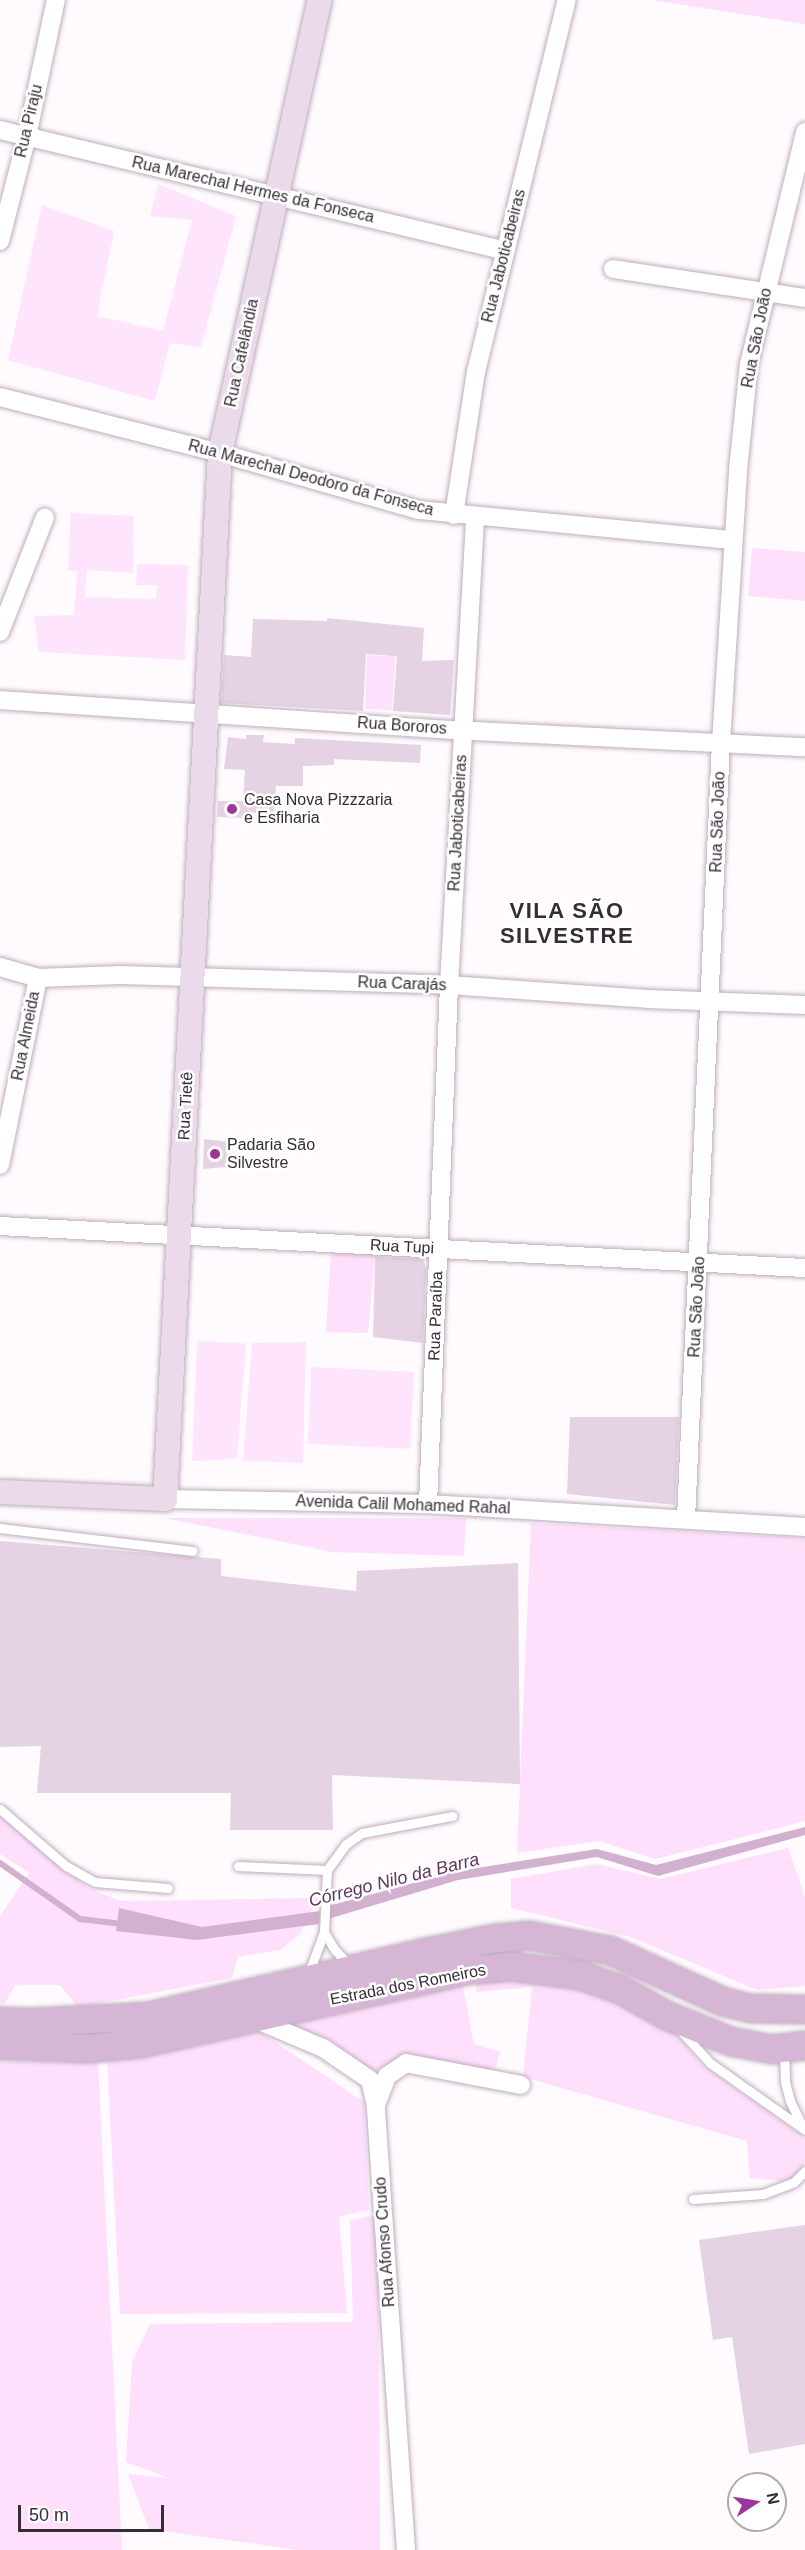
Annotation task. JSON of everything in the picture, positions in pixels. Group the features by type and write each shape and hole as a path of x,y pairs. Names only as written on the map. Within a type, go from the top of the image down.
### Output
{"main road":[{"name":"Estrada dos Romeiros","path":"0,2021 43,2022 148,2016 352,1968 495,1938 529,1935 610,1950 722,2001 751,2008 805,2009"},
{"name":"Estrada dos Romeiros","path":"0,2045 88,2048 119,2045 466,1970 511,1965 580,1976 620,1989 666,2015 730,2041 772,2049 794,2047"},
{"path":"730,2041 751,2008"}],"street":[{"name":"Rua Piraju","path":"0,241 27,136 56,0"},
{"name":"Rua Cafelândia","path":"206,712 220,453 320,0"},
{"name":"Rua Jaboticabeiras","path":"454,515 476,372 567,0"},
{"name":"Rua Marechal Hermes da Fonseca","path":"0,130 506,251"},
{"name":"Rua São João","path":"686,1519 722,743 734,540 750,364 805,132"},
{"path":"613,269 805,298"},
{"name":"Rua Marechal Deodoro da Fonseca","path":"0,398 220,453 419,510 475,518 734,540"},
{"path":"0,633 45,517"},
{"name":"Rua Jaboticabeiras","path":"449,985 475,518"},
{"name":"Rua Bororos","path":"0,700 463,730 805,747"},
{"name":"Rua Tietê","path":"165,1499 206,712"},
{"name":"Rua Carajás","path":"0,967 38,978 120,975 449,985 711,1002 805,1005"},
{"name":"Rua Almeida","path":"0,1165 38,978"},
{"name":"Rua Paraíba","path":"428,1504 449,985"},
{"name":"Rua Tupi","path":"0,1226 805,1268"},
{"name":"Avenida Calil Mohamed Rahal","path":"0,1491 165,1499 428,1504 805,1527"},
{"path":"252,2018 323,2048 370,2080 376,2105"},
{"name":"Rua Afonso Crudo","path":"406,2550 376,2105 387,2076 406,2063 521,2085"}],"lane":[{"path":"0,1528 192,1551"},
{"path":"0,1809 66,1866 95,1882 168,1888"},
{"path":"307,1980 324,1929 327,1870 346,1844 362,1833 452,1816"},
{"path":"238,1866 327,1870"},
{"path":"324,1929 335,1950 352,1968"},
{"path":"666,2015 710,2063 804,2129"},
{"path":"794,2047 785,2082 790,2101 804,2129"},
{"path":"693,2199 763,2194 794,2182 805,2171"}],"shaded area":[{"path":"651,0 805,0 805,24"},
{"path":"158,184 236,216 201,347 170,343 155,401 8,360 42,205 114,231 97,316 163,331 192,220 150,216"},
{"path":"71,513 134,516 133,573 87,570 85,597 156,599 157,585 136,585 137,564 188,565 185,660 39,652 34,616 74,615 77,571 68,571"},
{"path":"752,548 805,552 805,601 748,596"},
{"path":"387,648 396,650 392,710 365,709 367,655 386,656"},
{"path":"331,1252 375,1254 368,1333 326,1332"},
{"path":"197,1341 246,1343 237,1459 192,1461"},
{"path":"306,1342 303,1463 243,1461 252,1343"},
{"path":"311,1367 414,1372 410,1449 308,1444"},
{"path":"164,1518 466,1518 464,1556 333,1552"},
{"path":"531,1523 805,1538 805,1821 655,1859 599,1841 517,1853"},
{"path":"0,1814 88,1888 121,1901 318,1898 300,1934 280,1950 238,1957 232,1978 78,2007 60,1985 15,1985 4,2005 0,2003 0,1916 29,1873 0,1854"},
{"path":"805,1827 805,1835 658,1876 597,1857 458,1880 328,1919 328,1906 458,1871 597,1849 656,1865"},
{"path":"788,1848 805,1897 805,1986 757,1990 631,1937 511,1908 511,1879 597,1864 660,1879"},
{"path":"119,1908 202,1927 320,1911 319,1924 197,1940 116,1931"},
{"path":"474,1976 573,1979 665,2021 702,2065 805,2138 805,2162 794,2182 750,2178 747,2141 523,2077 532,1987 477,1992"},
{"path":"462,1982 474,2044 500,2052 494,2074 419,2059 410,2053 374,2071 329,2039 277,2019"},
{"path":"250,2025 364,2102 369,2210 339,2216 347,2313 120,2314 107,2056"},
{"path":"98,2061 122,2550 0,2550 0,2062"},
{"path":"378,2215 380,2550 298,2550 149,2529 128,2474 169,2478 126,2462 132,2362 150,2324 353,2322 350,2220"}],"building":[{"path":"327,618 424,628 422,661 454,660 450,715 393,711 397,656 366,654 363,711 221,703 224,655 251,657 253,619 327,621"},
{"path":"246,735 264,735 263,742 295,744 295,738 421,745 420,763 334,759 334,765 303,766 303,786 276,786 274,814 246,812 246,818 217,817 218,801 243,801 245,770 224,769 228,737 246,739"},
{"name":"Padaria São Silvestre","path":"204,1139 229,1142 225,1167 203,1169"},
{"path":"375,1257 423,1259 426,1270 423,1343 373,1337"},
{"path":"570,1417 679,1417 675,1505 567,1494"},
{"path":"0,1541 221,1559 221,1576 356,1591 357,1571 518,1563 520,1784 332,1775 333,1830 230,1830 231,1793 37,1793 41,1746 0,1747"},
{"path":"805,2225 805,2444 749,2454 732,2337 713,2340 699,2240"}],"waterway":[{"name":"Córrego Nilo da Barra","path":"0,1863 80,1919 123,1924"}],"place":[{"name":"Casa Nova Pizzzaria e Esfiharia","path":"232,809"},
{"name":"Padaria São Silvestre","path":"215,1154"}],"district":[{"name":"VILA SÃO SILVESTRE","path":"567,922"}]}
